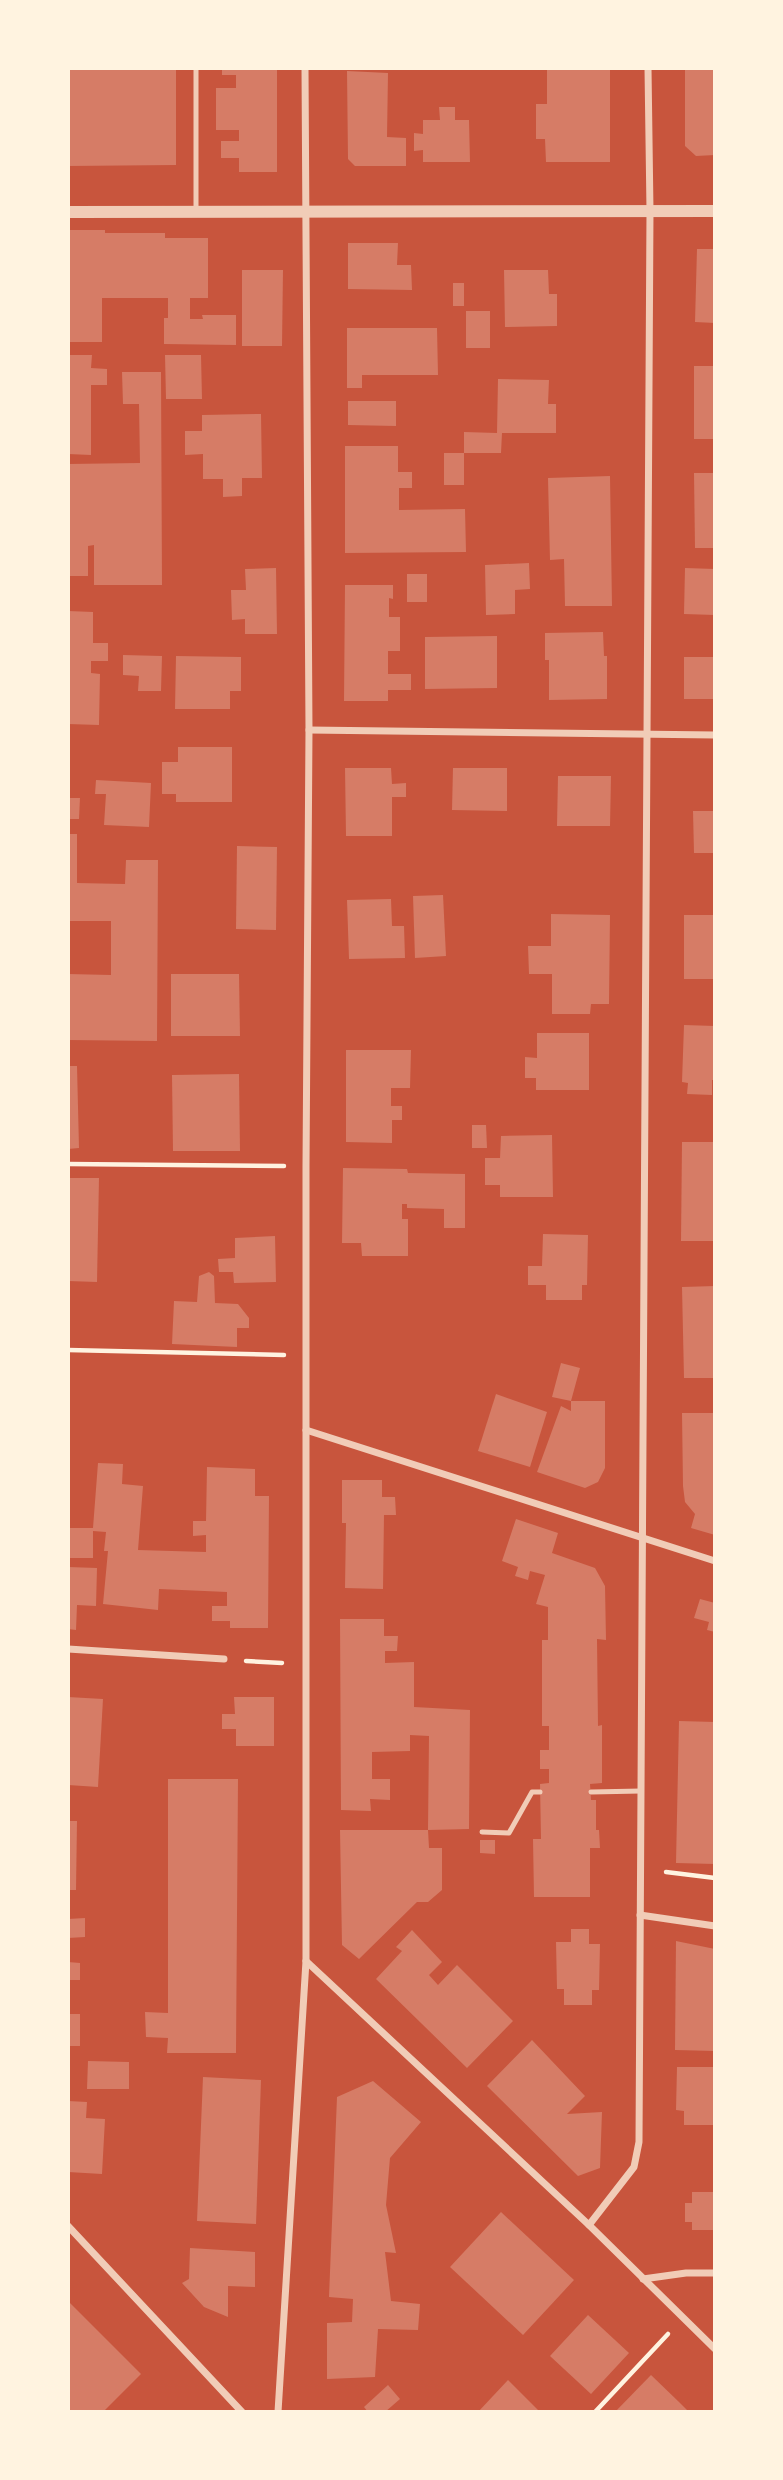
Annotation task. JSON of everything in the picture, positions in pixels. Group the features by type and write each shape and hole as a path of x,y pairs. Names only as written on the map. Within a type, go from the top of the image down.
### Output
{"street":[{"path":"278,2412 306,1961 309,730 305,68"},
{"path":"589,2225 634,2167 639,2142 650,211 648,68"},
{"path":"68,212 715,211"},
{"path":"309,730 715,735"},
{"path":"306,1430 715,1561"},
{"path":"68,1649 224,1659"},
{"path":"640,1915 715,1926"},
{"path":"306,1961 589,2225 715,2350"},
{"path":"68,2226 242,2412"},
{"path":"643,2279 686,2273 715,2273"}],"lane":[{"path":"196,68 196,212"},
{"path":"590,1792 641,1791"},
{"path":"482,1832 509,1832 532,1792 540,1793"}],"path":[{"path":"68,1164 306,1166"},
{"path":"68,1350 306,1356"},
{"path":"224,1659 306,1665"},
{"path":"640,1869 715,1878"},
{"path":"595,2412 683,2318"}],"building":[{"path":"68,68 176,68 176,165 68,166"},
{"path":"222,68 277,68 277,172 239,172 239,158 221,158 221,141 239,141 239,130 216,130 216,88 236,88 236,75 222,75"},
{"path":"547,68 610,68 610,162 546,162 545,139 536,139 536,104 547,104"},
{"path":"685,68 715,68 715,155 696,156 685,146"},
{"path":"347,71 388,73 387,137 406,138 406,166 355,166 348,159"},
{"path":"439,107 455,107 455,120 469,120 470,162 423,162 423,150 414,151 414,133 423,134 423,120 440,120"},
{"path":"68,230 165,233 165,238 208,238 208,298 190,298 190,319 203,319 202,315 236,315 236,345 164,344 164,318 168,318 168,298 102,298 102,342 68,342"},
{"path":"348,243 398,243 397,265 411,265 412,290 348,289"},
{"path":"697,249 715,249 715,323 695,322"},
{"path":"242,270 283,270 282,346 242,346"},
{"path":"504,270 548,270 549,294 557,294 557,326 505,327"},
{"path":"453,283 464,283 464,306 453,306"},
{"path":"466,311 490,311 490,348 466,348"},
{"path":"347,328 437,328 438,375 362,375 362,388 347,388"},
{"path":"68,355 92,355 91,368 107,369 107,385 91,385 91,455 68,454"},
{"path":"165,355 201,355 202,399 166,399"},
{"path":"694,366 715,366 715,439 694,439"},
{"path":"122,372 161,372 162,585 94,585 94,545 88,546 88,576 68,576 68,464 140,463 139,404 123,404"},
{"path":"498,379 549,380 548,404 556,404 556,433 502,433 501,453 464,453 464,432 497,433"},
{"path":"348,401 396,401 396,426 348,425"},
{"path":"261,414 262,478 242,478 242,496 223,497 223,479 203,479 203,454 185,455 185,431 202,431 202,415"},
{"path":"345,446 398,446 398,472 412,472 412,488 399,488 399,510 465,509 466,552 345,553"},
{"path":"444,453 464,453 464,485 444,485"},
{"path":"694,473 715,473 715,548 695,548"},
{"path":"610,476 612,606 565,606 564,559 550,560 548,478"},
{"path":"529,563 530,589 515,590 515,614 486,615 485,565"},
{"path":"276,568 277,634 245,634 245,619 232,620 231,590 246,590 245,569"},
{"path":"685,568 715,569 715,615 684,614"},
{"path":"407,574 427,574 427,602 407,602"},
{"path":"345,585 393,585 393,599 389,598 389,617 400,617 400,651 388,651 388,674 411,674 411,690 388,690 388,701 344,701"},
{"path":"68,611 93,612 93,643 108,643 108,661 91,661 91,673 100,674 99,725 68,724"},
{"path":"603,632 604,656 607,656 607,699 549,700 549,660 545,660 545,633"},
{"path":"497,636 497,688 425,689 425,637"},
{"path":"123,655 162,656 161,691 138,691 139,676 123,675"},
{"path":"176,656 241,657 241,691 230,691 230,709 175,709"},
{"path":"684,657 715,657 715,699 684,699"},
{"path":"178,747 232,747 232,802 176,802 176,794 162,794 162,762 178,762"},
{"path":"345,768 391,768 392,784 406,783 406,797 392,797 392,836 346,836"},
{"path":"453,768 507,768 507,811 452,810"},
{"path":"558,776 611,776 610,826 557,826"},
{"path":"96,780 151,783 149,827 104,825 106,794 95,794"},
{"path":"68,798 80,798 79,819 68,819"},
{"path":"693,811 715,811 715,853 694,853"},
{"path":"68,834 77,834 77,883 125,884 126,860 158,860 157,1041 68,1040 68,974 111,975 111,921 68,921"},
{"path":"237,846 277,847 276,930 236,929"},
{"path":"443,895 446,956 415,958 413,896"},
{"path":"391,899 392,926 404,926 405,958 349,959 347,900"},
{"path":"551,914 610,915 609,1004 591,1004 590,1014 552,1014 552,974 529,974 528,946 551,946"},
{"path":"684,915 715,915 715,979 684,979"},
{"path":"171,974 239,974 240,1036 171,1036"},
{"path":"684,1025 715,1026 715,1080 712,1080 712,1095 687,1094 688,1083 682,1082"},
{"path":"537,1033 589,1033 589,1090 536,1090 536,1078 525,1078 525,1057 537,1058"},
{"path":"346,1050 411,1050 410,1088 391,1088 391,1106 402,1106 402,1120 392,1120 392,1143 346,1142"},
{"path":"68,1066 77,1066 79,1148 68,1149"},
{"path":"239,1074 240,1151 173,1151 172,1075"},
{"path":"472,1125 486,1125 487,1148 472,1148"},
{"path":"552,1135 553,1197 500,1197 500,1185 485,1185 485,1158 500,1158 501,1136"},
{"path":"682,1142 715,1142 715,1241 681,1241"},
{"path":"343,1168 407,1169 408,1173 465,1174 465,1228 444,1228 444,1209 407,1208 407,1204 402,1204 402,1219 408,1219 408,1256 362,1256 361,1243 342,1243"},
{"path":"68,1178 99,1178 97,1282 68,1281"},
{"path":"543,1234 588,1235 587,1285 582,1285 582,1300 546,1300 546,1285 528,1285 528,1266 542,1266"},
{"path":"275,1236 276,1282 234,1283 233,1272 219,1272 218,1259 235,1258 235,1238"},
{"path":"209,1272 214,1276 215,1303 238,1304 249,1318 249,1328 237,1328 237,1347 172,1344 174,1301 197,1302 199,1276"},
{"path":"715,1286 715,1378 684,1378 682,1287"},
{"path":"561,1363 580,1368 571,1401 552,1397"},
{"path":"496,1394 547,1412 530,1467 478,1451"},
{"path":"571,1401 605,1401 605,1468 598,1482 585,1488 537,1472 561,1406 571,1411"},
{"path":"682,1413 715,1413 715,1535 691,1528 695,1514 685,1502"},
{"path":"98,1463 123,1464 122,1484 143,1486 138,1550 206,1552 206,1535 193,1536 193,1521 206,1521 207,1467 255,1469 255,1496 269,1496 268,1628 230,1628 230,1621 212,1621 212,1606 227,1606 227,1592 159,1589 158,1610 103,1604 108,1551 104,1551 106,1532 93,1531 93,1558 68,1558 68,1528 93,1528"},
{"path":"342,1480 382,1480 382,1497 395,1497 396,1515 384,1515 383,1589 345,1588 346,1523 342,1523"},
{"path":"516,1519 558,1533 552,1553 595,1568 605,1586 606,1640 597,1639 602,1783 590,1784 591,1800 596,1800 596,1830 599,1830 600,1848 590,1848 590,1897 534,1897 533,1839 541,1839 540,1784 549,1783 549,1769 540,1769 540,1750 549,1750 549,1726 542,1726 542,1640 548,1640 548,1607 536,1604 545,1575 530,1571 528,1580 515,1576 518,1567 502,1561"},
{"path":"68,1567 97,1568 96,1606 77,1605 76,1630 68,1629"},
{"path":"700,1599 715,1603 715,1632 707,1630 709,1622 694,1618"},
{"path":"340,1619 384,1619 384,1636 398,1636 397,1651 385,1651 385,1663 414,1662 414,1707 470,1710 469,1829 428,1830 429,1736 410,1735 410,1751 372,1752 372,1779 390,1779 390,1800 370,1799 371,1811 341,1810"},
{"path":"68,1697 103,1699 98,1787 68,1785"},
{"path":"234,1697 274,1697 274,1746 236,1746 236,1729 222,1729 222,1714 235,1714"},
{"path":"679,1721 715,1722 715,1864 676,1863"},
{"path":"168,1779 238,1779 236,2053 167,2053 168,2038 146,2037 145,2012 168,2013"},
{"path":"68,1821 77,1821 76,1890 68,1890"},
{"path":"340,1830 428,1830 429,1848 442,1848 442,1890 428,1902 417,1902 359,1959 342,1945"},
{"path":"480,1840 495,1840 495,1854 480,1853"},
{"path":"85,1918 85,1937 68,1938 68,1919"},
{"path":"571,1929 589,1929 589,1944 600,1944 599,1990 592,1990 592,2005 564,2005 564,1989 557,1989 556,1942 571,1942"},
{"path":"412,1930 442,1962 429,1975 438,1985 457,1965 513,2021 467,2068 376,1979 402,1951 396,1947"},
{"path":"676,1941 715,1949 715,2051 675,2050"},
{"path":"68,1962 80,1963 80,1980 68,1980"},
{"path":"68,2014 80,2014 80,2046 68,2046"},
{"path":"532,2040 585,2096 567,2114 602,2112 600,2168 578,2176 487,2086"},
{"path":"88,2061 129,2062 129,2089 87,2089"},
{"path":"677,2067 715,2067 715,2125 684,2125 684,2111 676,2110"},
{"path":"203,2077 261,2080 256,2224 197,2221"},
{"path":"373,2081 421,2122 390,2158 386,2205 396,2253 385,2252 391,2301 420,2304 418,2330 378,2329 375,2377 327,2379 327,2323 352,2322 353,2299 329,2297 337,2097"},
{"path":"68,2101 87,2102 86,2118 105,2119 102,2174 68,2172"},
{"path":"692,2192 715,2192 715,2230 692,2230 692,2222 685,2222 685,2203 692,2203"},
{"path":"501,2212 574,2280 523,2335 450,2267"},
{"path":"190,2248 255,2252 255,2287 228,2286 228,2317 204,2307 182,2283 189,2279"},
{"path":"68,2301 141,2374 103,2412 68,2412"},
{"path":"588,2315 629,2353 591,2394 550,2356"},
{"path":"651,2375 679,2402 689,2412 615,2412"},
{"path":"508,2380 540,2412 478,2412"},
{"path":"388,2385 400,2399 385,2412 368,2412 364,2407"}]}
